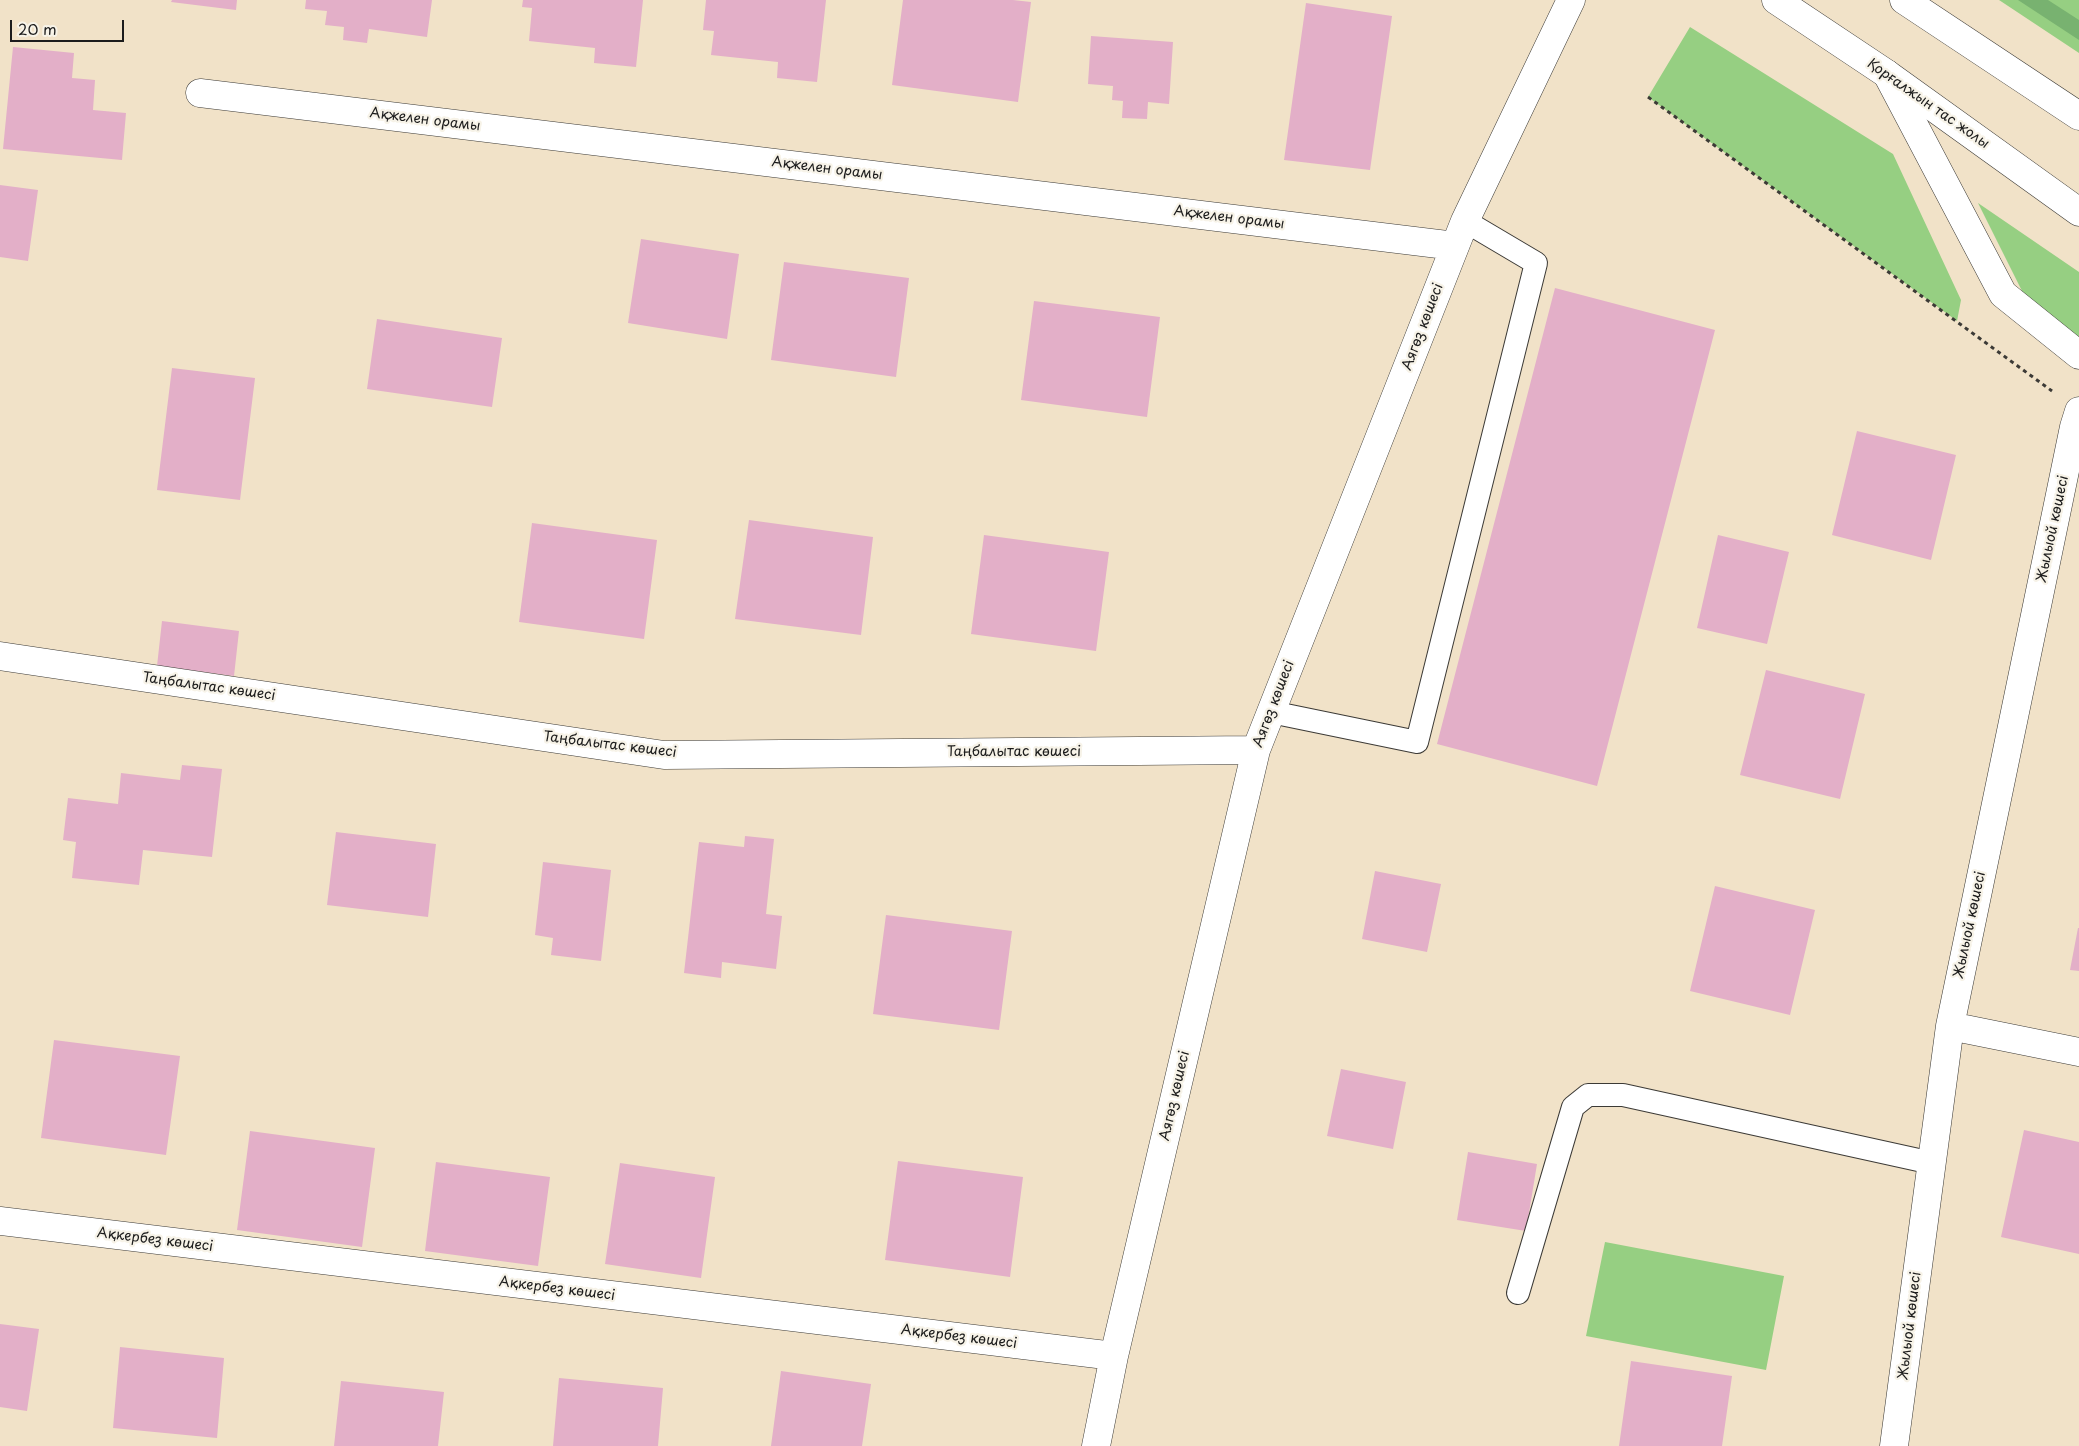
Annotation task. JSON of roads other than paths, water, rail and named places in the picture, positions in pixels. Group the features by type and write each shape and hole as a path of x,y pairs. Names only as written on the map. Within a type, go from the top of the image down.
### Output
{"street":[{"name":"Аягөз көшесі","path":"1096,1446 1114,1356 1256,750 1460,233 1570,0"},
{"name":"Қорғалжын тас жолы","path":"1776,0 1888,74 2079,212"},
{"path":"1904,0 2079,116"},
{"path":"1888,74 2003,294 2079,355"},
{"name":"Ақжелен орамы","path":"200,93 1460,233"},
{"name":"Жылыой көшесі","path":"1894,1446 1950,1026 2074,427 2079,411"},
{"name":"Таңбалытас көшесі","path":"0,656 664,754 1256,750"},
{"path":"1950,1026 2079,1052"},
{"name":"Ақкербез көшесі","path":"0,1221 1114,1356"}],"lane":[{"path":"1271,712 1417,742 1536,263 1460,233"},
{"path":"1518,1293 1573,1107 1588,1095 1623,1095 1932,1163"}]}
